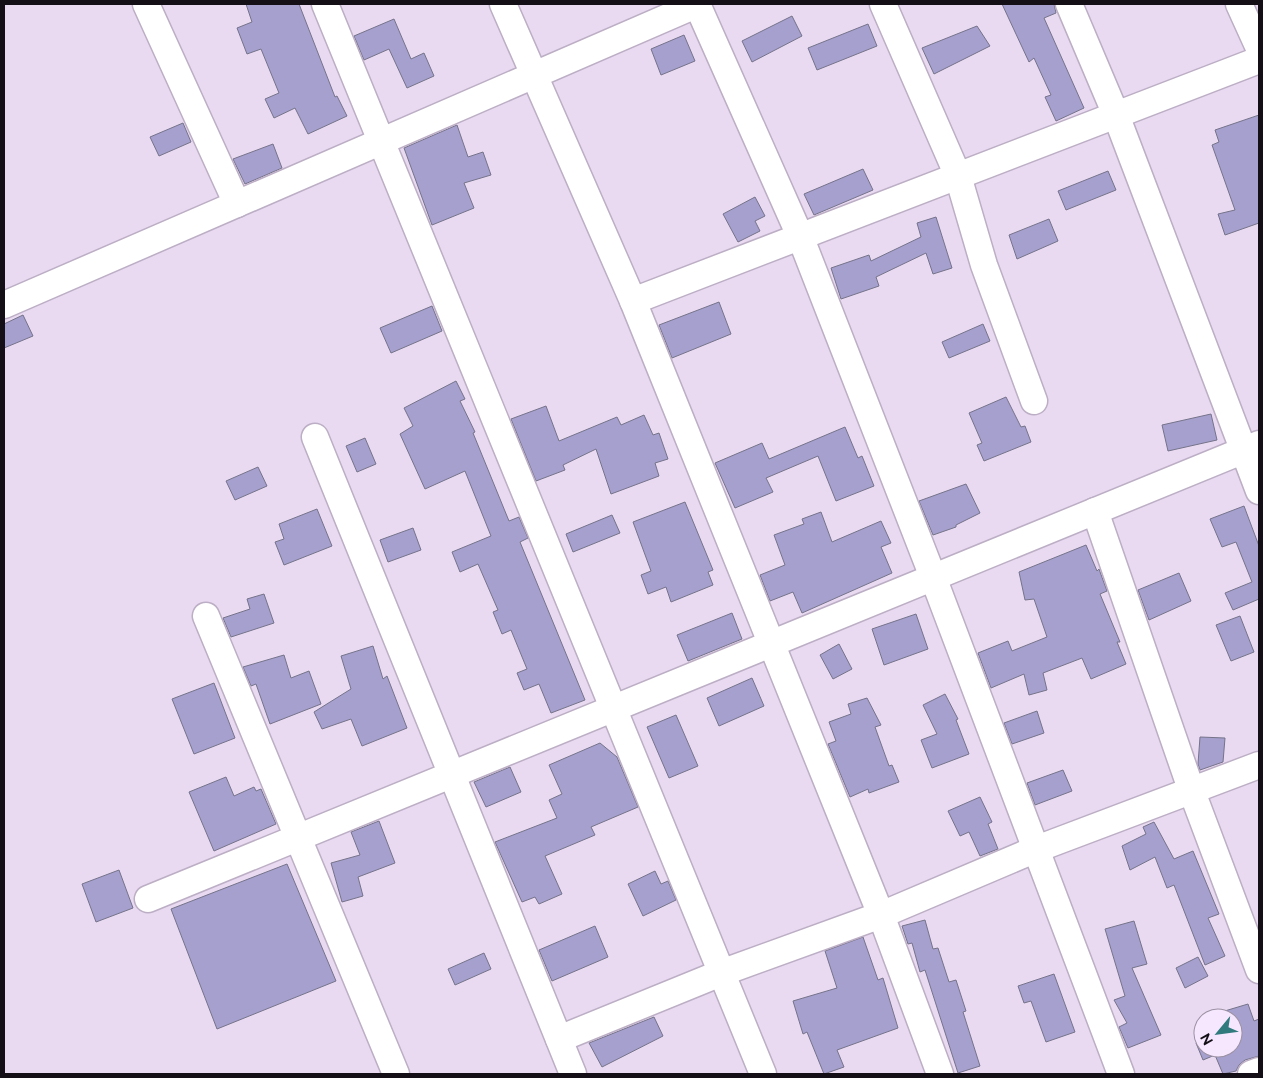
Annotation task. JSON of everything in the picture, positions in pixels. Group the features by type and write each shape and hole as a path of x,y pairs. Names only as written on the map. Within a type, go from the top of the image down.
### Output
{"street":[{"path":"146,4 237,204"},
{"path":"325,4 763,1074"},
{"path":"503,4 633,300 770,644 881,915 940,1074"},
{"path":"4,305 698,4 800,236 933,577 1034,850 1121,1074"},
{"path":"883,4 958,176 984,265 1034,401"},
{"path":"1069,4 1251,447 1259,491"},
{"path":"1239,4 1259,48"},
{"path":"633,300 1259,60"},
{"path":"316,436 573,1074"},
{"path":"148,899 1251,447"},
{"path":"1096,511 1191,789 1259,970"},
{"path":"206,616 396,1074"},
{"path":"559,1039 721,973 881,915 1034,850 1191,789 1259,765"},
{"path":"1251,1074 1259,1071"}],"building":[{"path":"246,4 299,4 335,97 337,96 347,116 308,134 295,108 274,118 265,99 279,93 261,49 247,54 237,28 252,22"},
{"path":"1002,4 1054,4 1056,13 1044,18 1084,108 1056,121 1045,97 1051,95 1034,58 1029,62"},
{"path":"792,16 802,36 752,62 742,41"},
{"path":"394,19 411,59 424,53 434,76 407,88 389,49 364,60 354,36"},
{"path":"868,24 877,46 817,70 808,48"},
{"path":"977,26 990,46 934,74 922,48"},
{"path":"684,35 695,61 661,75 651,49"},
{"path":"1259,115 1259,223 1225,235 1218,214 1235,210 1212,145 1219,142 1215,130"},
{"path":"183,123 191,142 159,156 150,137"},
{"path":"457,125 468,157 483,152 491,175 464,183 474,208 432,225 404,148"},
{"path":"273,144 282,168 245,184 233,159"},
{"path":"863,169 873,190 814,215 804,194"},
{"path":"1108,171 1116,190 1066,210 1058,191"},
{"path":"755,197 765,216 755,221 760,231 738,242 723,214"},
{"path":"936,217 952,268 933,274 926,253 876,277 879,286 841,299 831,268 869,255 871,261 921,237 917,223"},
{"path":"1049,219 1058,241 1017,259 1009,235"},
{"path":"719,302 731,334 672,358 659,325"},
{"path":"432,306 442,331 391,353 380,328"},
{"path":"23,315 33,336 4,348 4,324"},
{"path":"983,324 990,341 949,358 942,342"},
{"path":"456,381 465,399 460,401 475,432 473,433 509,521 519,517 528,538 520,542 585,700 551,713 539,684 524,690 517,673 527,669 511,630 502,634 493,612 498,610 478,564 460,572 452,552 491,536 465,471 425,489 400,434 413,426 404,408"},
{"path":"1006,397 1021,427 1025,426 1031,442 984,461 977,445 982,443 969,413"},
{"path":"546,406 559,441 617,417 621,425 644,415 653,435 659,433 668,459 655,463 659,476 611,494 596,449 563,465 565,470 536,481 511,419"},
{"path":"1211,414 1217,440 1168,451 1162,425"},
{"path":"845,427 858,458 862,456 874,486 836,501 818,456 766,478 773,492 735,508 715,463 762,443 769,459"},
{"path":"365,438 376,464 357,472 346,446"},
{"path":"258,467 267,486 235,500 226,481"},
{"path":"966,484 980,513 956,525 956,527 933,535 919,501"},
{"path":"685,502 713,570 708,572 713,585 671,602 666,587 648,594 641,575 651,571 633,522"},
{"path":"1244,506 1259,546 1259,599 1233,610 1225,593 1252,582 1236,542 1222,547 1210,519"},
{"path":"317,509 332,546 284,565 275,542 284,539 279,524"},
{"path":"821,512 832,542 881,521 891,543 881,547 892,573 802,613 793,592 770,601 760,575 785,565 774,535 804,524 802,519"},
{"path":"612,515 620,533 573,552 566,534"},
{"path":"413,528 421,550 388,562 380,540"},
{"path":"1086,545 1097,571 1099,569 1107,591 1100,594 1120,642 1117,642 1126,664 1091,679 1082,658 1043,673 1047,690 1029,695 1024,674 991,688 978,653 1008,641 1012,651 1047,637 1034,599 1025,600 1019,572"},
{"path":"1179,573 1191,601 1149,620 1138,590"},
{"path":"264,594 274,623 231,637 223,618 250,609 247,599"},
{"path":"732,613 742,639 688,661 677,635"},
{"path":"916,614 928,649 884,665 872,629"},
{"path":"1240,616 1254,652 1231,661 1216,625"},
{"path":"839,644 852,669 833,679 820,655"},
{"path":"373,646 383,679 387,676 407,728 362,746 351,719 322,729 314,712 351,689 341,656"},
{"path":"284,655 291,678 309,671 321,704 270,724 256,684 251,686 243,667"},
{"path":"752,678 764,706 719,726 707,698"},
{"path":"214,683 235,738 194,754 172,699"},
{"path":"945,694 958,719 956,720 969,754 932,768 921,740 937,734 923,705"},
{"path":"867,698 881,725 875,727 889,766 892,765 899,782 869,793 868,789 850,797 828,744 836,741 829,722 851,714 848,704"},
{"path":"1037,711 1044,733 1012,744 1004,723"},
{"path":"676,715 698,766 669,778 647,727"},
{"path":"1200,737 1225,738 1223,762 1200,770 1198,764"},
{"path":"600,743 617,757 638,807 591,827 595,835 545,856 562,894 539,904 535,897 522,902 495,842 557,818 549,800 562,794 549,765"},
{"path":"510,767 521,792 486,807 474,782"},
{"path":"1063,770 1072,791 1035,805 1027,783"},
{"path":"226,777 234,796 254,787 256,791 261,789 276,824 214,851 189,792"},
{"path":"980,797 992,822 988,824 998,849 980,856 969,832 960,836 948,811"},
{"path":"379,821 395,863 358,877 363,896 342,902 331,863 360,855 351,832"},
{"path":"1154,822 1174,859 1193,851 1219,914 1208,918 1225,956 1205,965 1174,885 1167,888 1155,857 1130,870 1122,846 1146,834 1143,827"},
{"path":"287,864 336,981 217,1029 171,909"},
{"path":"119,870 133,908 96,922 82,884"},
{"path":"655,871 661,884 668,881 676,900 643,916 628,884"},
{"path":"925,920 933,949 938,948 949,982 956,980 966,1011 963,1012 980,1066 958,1073 925,970 920,972 912,943 908,944 902,926"},
{"path":"1134,921 1147,964 1132,968 1161,1035 1128,1048 1119,1027 1127,1023 1114,1000 1125,996 1105,929"},
{"path":"595,926 608,957 552,981 539,950"},
{"path":"863,937 878,980 883,978 898,1028 837,1050 844,1067 824,1074 807,1032 803,1034 793,1001 837,988 825,951"},
{"path":"484,953 491,969 455,985 448,969"},
{"path":"1198,957 1208,976 1185,988 1176,968"},
{"path":"1054,974 1075,1032 1046,1042 1031,1001 1024,1003 1018,986"},
{"path":"1248,1004 1254,1021 1259,1019 1259,1056 1245,1060 1236,1071 1223,1074 1216,1058 1243,1058 1243,1008 1235,1008"},
{"path":"654,1017 663,1036 602,1067 589,1043"}]}
